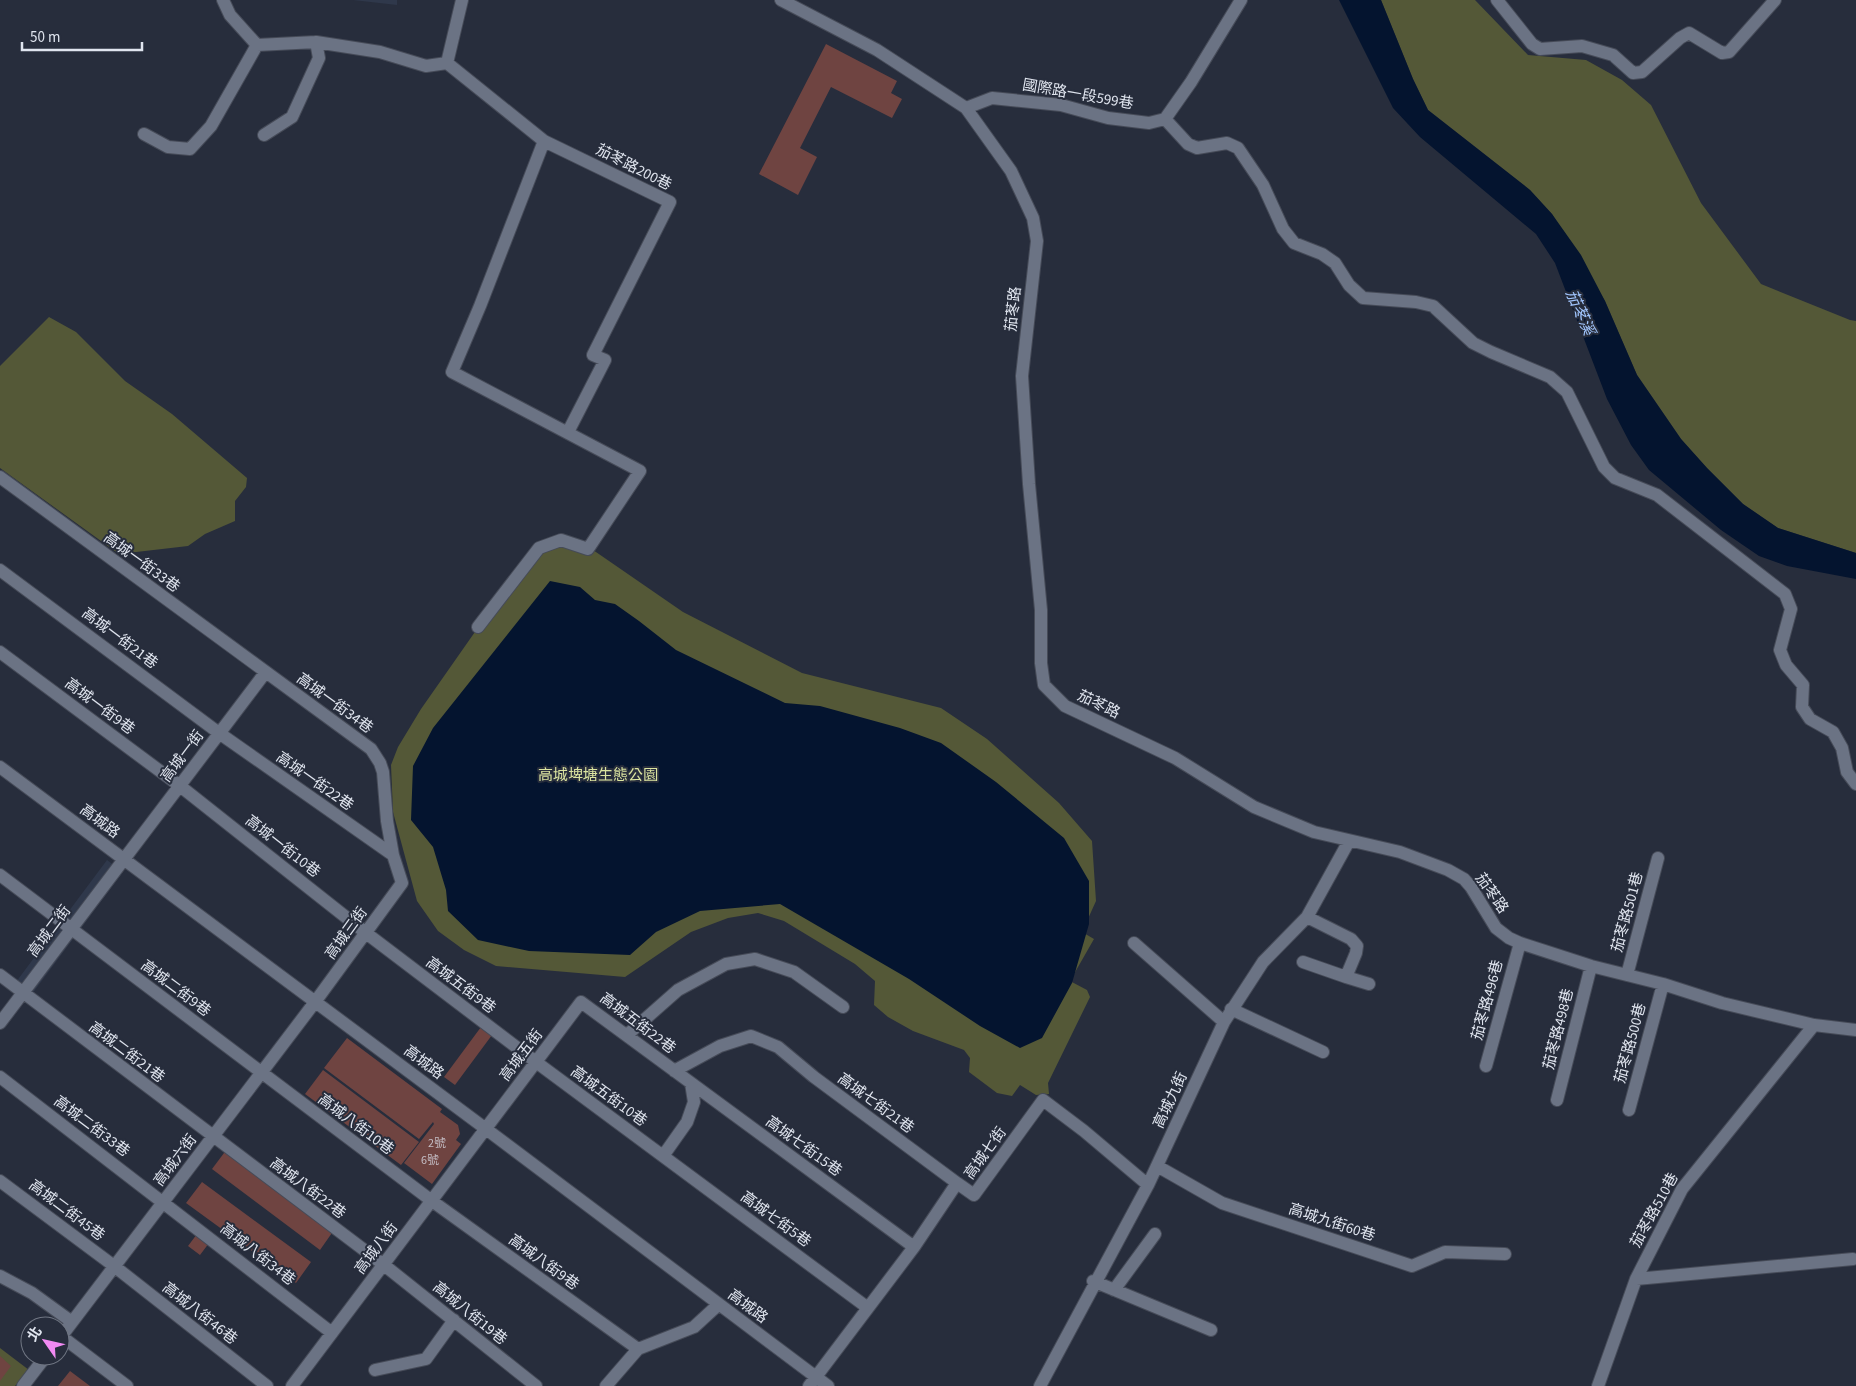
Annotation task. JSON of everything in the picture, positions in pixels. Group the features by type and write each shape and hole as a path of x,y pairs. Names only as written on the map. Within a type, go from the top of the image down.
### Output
{"street":[{"path":"223,0 230,15 257,45"},
{"path":"257,45 316,42 380,52 426,66 447,62 462,0"},
{"name":"茄苳路","path":"781,0 877,50 966,108 1011,171 1033,218 1037,242 1022,376 1028,484 1040,610 1041,664 1044,685 1065,706 1175,758 1254,807 1314,832 1400,852 1448,870 1464,879 1471,887 1496,928 1509,938 1520,943 1591,966 1663,984 1722,1002 1814,1025 1856,1030"},
{"path":"1241,0 1191,82 1165,119 1188,144 1197,148 1228,143 1238,148 1263,184 1283,229 1294,242 1322,254 1335,263 1349,285 1363,298 1416,302 1433,306 1473,343 1550,378 1567,392 1604,467 1615,478 1657,495 1785,594 1791,609 1780,650 1786,665 1803,685 1802,707 1810,720 1833,732 1842,748 1847,772 1856,784"},
{"path":"1497,0 1532,44 1540,49 1582,46 1613,55 1634,73 1642,72 1680,38 1689,33 1722,53 1729,52 1774,0"},
{"path":"264,135 292,117 319,58 316,42"},
{"path":"144,134 168,147 190,149 211,126 257,45"},
{"name":"茄苳路200巷","path":"447,62 544,141 670,202 593,355 605,360 568,432"},
{"name":"國際路一段599巷","path":"966,108 992,98 1061,105 1108,118 1149,122 1165,119"},
{"path":"478,627 539,548 561,540 588,549 640,471 452,372 480,306 544,141"},
{"name":"高城一街33巷","path":"0,477 265,673"},
{"name":"高城一街21巷","path":"0,570 219,733"},
{"name":"高城一街9巷","path":"0,652 180,786"},
{"name":"高城一街","path":"124,859 265,673"},
{"name":"高城一街34巷","path":"265,673 371,749 380,763 383,772 387,821 393,855 402,883"},
{"name":"高城一街22巷","path":"219,733 393,855"},
{"name":"高城路","path":"0,767 720,1304 812,1382 828,1386"},
{"name":"高城一街10巷","path":"180,786 366,933"},
{"name":"高城九街","path":"1040,1386 1094,1282 1148,1185 1231,1009 1263,962 1306,916 1349,841"},
{"name":"茄苳路501巷","path":"1627,975 1658,858"},
{"name":"高城二街","path":"0,1023 124,859"},
{"name":"高城二街9巷","path":"0,875 261,1073"},
{"name":"高城三街","path":"315,1002 402,883"},
{"path":"1306,916 1355,942 1357,946 1356,953 1346,976"},
{"name":"高城五街9巷","path":"366,933 536,1062"},
{"path":"1134,943 1224,1022"},
{"name":"茄苳路496巷","path":"1486,1066 1520,943"},
{"path":"626,1035 678,990 726,964 755,959 794,972 843,1007"},
{"path":"1303,962 1369,984"},
{"name":"茄苳路498巷","path":"1557,1100 1591,966"},
{"name":"高城二街21巷","path":"0,976 213,1137"},
{"name":"茄苳路500巷","path":"1629,1110 1663,984"},
{"name":"高城六街","path":"70,1325 315,1002"},
{"name":"高城五街","path":"486,1128 582,1002"},
{"name":"高城五街22巷","path":"582,1002 674,1071"},
{"path":"1231,1009 1323,1052"},
{"name":"茄苳路510巷","path":"1598,1386 1636,1279 1682,1189 1814,1025"},
{"name":"高城七街21巷","path":"674,1071 720,1046 751,1036 778,1047 814,1077 957,1182"},
{"name":"高城五街10巷","path":"536,1062 663,1156"},
{"name":"高城七街15巷","path":"674,1071 914,1247"},
{"name":"高城八街10巷","path":"261,1073 432,1201"},
{"name":"高城二街33巷","path":"0,1077 164,1201"},
{"path":"663,1156 687,1122 694,1102 691,1083"},
{"name":"高城七街","path":"812,1382 914,1247 957,1182 974,1195 1043,1100 1084,1131 1148,1185"},
{"name":"高城八街","path":"292,1386 486,1128"},
{"name":"高城八街22巷","path":"213,1137 384,1265"},
{"name":"高城七街5巷","path":"663,1156 868,1308"},
{"name":"高城九街60巷","path":"1157,1166 1222,1203 1412,1266 1445,1252 1505,1254"},
{"name":"高城二街45巷","path":"0,1181 114,1266"},
{"name":"高城八街34巷","path":"164,1201 332,1332"},
{"name":"高城八街9巷","path":"432,1201 638,1350"},
{"path":"1114,1290 1155,1234"},
{"path":"1636,1279 1854,1259"},
{"name":"高城八街19巷","path":"384,1265 536,1386"},
{"name":"高城八街46巷","path":"114,1266 266,1386"},
{"path":"0,1276 32,1293 72,1322"},
{"path":"1094,1282 1210,1330"},
{"path":"606,1386 638,1350 694,1327 720,1304"},
{"path":"375,1370 426,1359 454,1320"},
{"path":"70,1344 127,1386"},
{"path":"23,1386 38,1366"}],"shaded area":[{"path":"353,0 397,0 397,5"},
{"path":"107,860 123,872 32,994 16,982"}],"green space":[{"path":"1381,0 1475,0 1528,55 1586,60 1622,80 1651,105 1701,203 1761,284 1856,321 1856,553 1778,528 1743,504 1681,439 1637,375 1605,301 1552,214 1530,190 1428,110 1413,79"},
{"path":"49,317 76,332 125,381 172,414 247,478 246,487 235,501 235,521 205,534 188,546 119,554 0,468 0,366"},
{"name":"高城埤塘生態公園","path":"580,541 683,612 802,673 941,708 987,739 1059,803 1092,841 1096,901 1082,932 1094,939 1070,981 1087,990 1090,997 1048,1083 1049,1094 1036,1095 1020,1085 1012,1096 997,1093 969,1072 970,1058 964,1050 913,1031 888,1017 874,1005 875,981 855,964 784,921 758,913 728,918 691,932 625,977 496,966 464,950 438,931 417,901 393,812 391,765 398,747 421,709 477,629 530,564 552,545"},
{"path":"0,1348 20,1363 20,1366 24,1366 29,1370 15,1386 0,1386"}],"water":[{"name":"茄苳溪","path":"1339,0 1381,0 1413,79 1428,110 1530,190 1552,214 1581,255 1605,301 1637,375 1681,439 1743,504 1778,528 1856,553 1856,579 1787,566 1759,556 1721,530 1649,470 1631,445 1607,399 1555,263 1536,234 1420,137 1393,108"},
{"name":"高城埤塘生態公園","path":"550,581 580,587 595,600 615,604 676,650 785,703 820,706 900,728 941,743 996,782 1064,838 1089,881 1089,924 1072,983 1042,1038 1020,1048 980,1026 909,979 780,904 700,911 656,932 630,955 529,951 478,940 448,911 446,890 433,847 411,820 413,766 433,728"}],"building":[{"path":"826,44 897,81 891,93 902,99 892,118 831,87 800,148 817,157 798,195 759,174"},
{"path":"481,1027 492,1035 455,1085 444,1077"},
{"path":"347,1038 442,1109 440,1112 458,1125 460,1134 456,1140 461,1144 432,1184 404,1163 434,1124 433,1122 419,1139 324,1068"},
{"path":"323,1070 419,1142 401,1165 305,1094"},
{"path":"227,1149 334,1230 320,1250 212,1169"},
{"path":"202,1182 311,1262 296,1283 186,1203"},
{"path":"197,1234 209,1243 200,1255 188,1246"},
{"path":"0,1356 11,1366 0,1381"},
{"path":"70,1371 90,1386 58,1386"}]}
